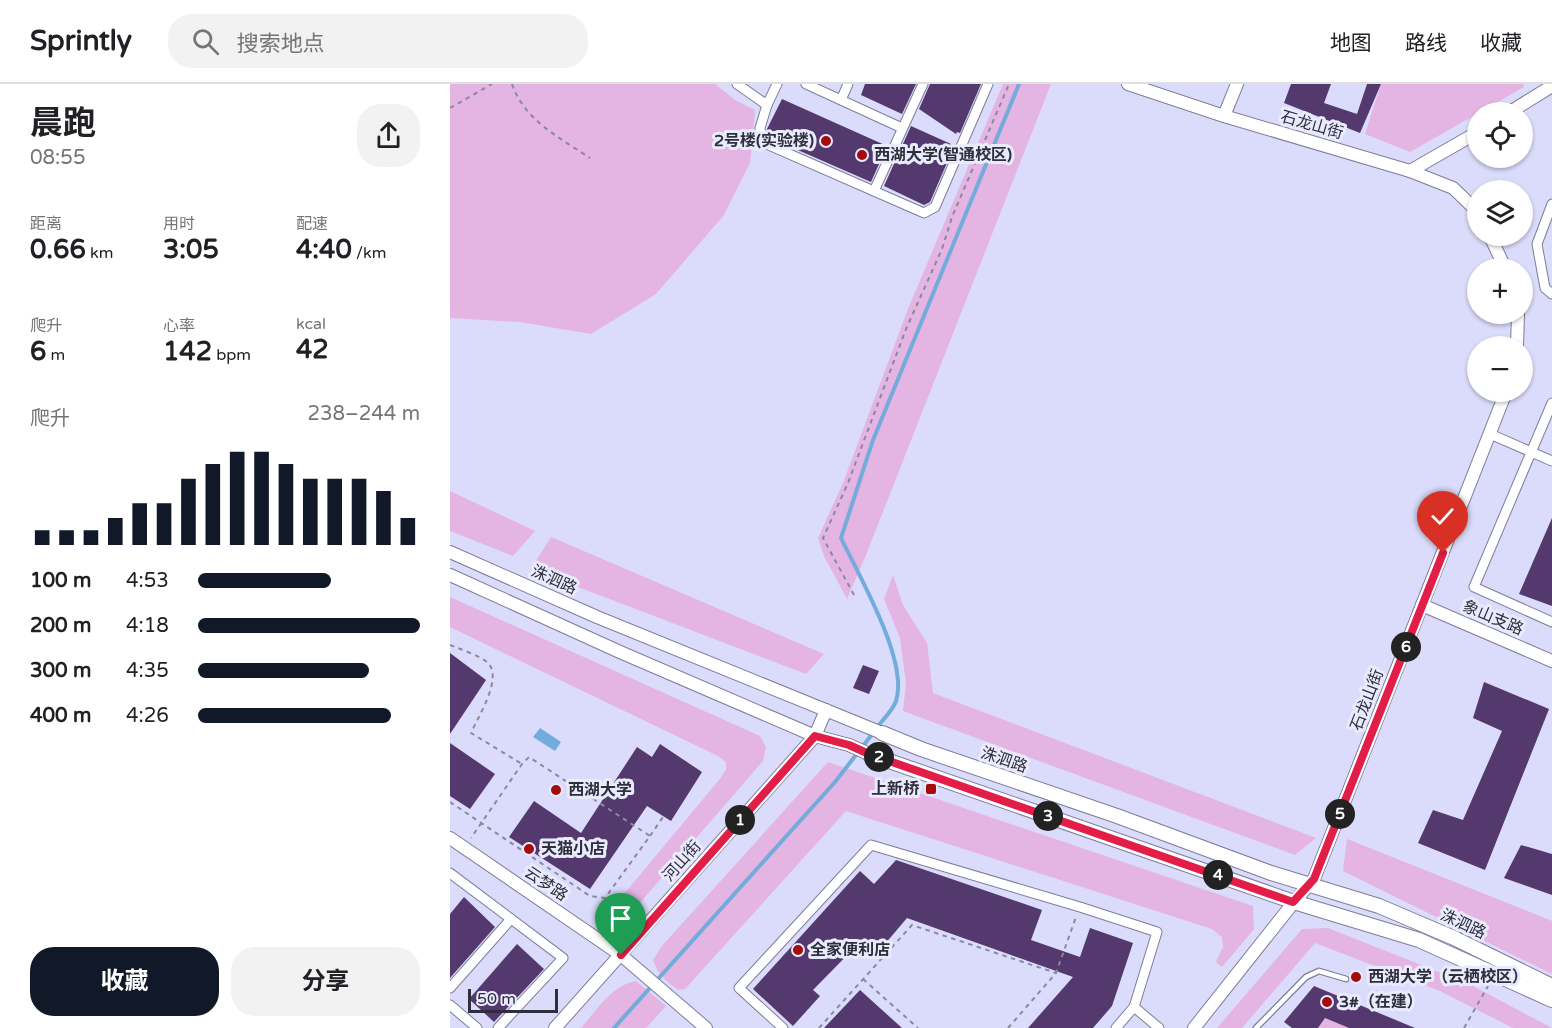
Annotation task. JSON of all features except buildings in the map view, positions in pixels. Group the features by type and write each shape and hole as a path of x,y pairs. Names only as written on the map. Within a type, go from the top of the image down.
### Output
{"main road":[{"name":"洙泗路","path":"882,733 921,749 1117,816 1271,873 1379,906 1454,938 1552,986"},
{"name":"洙泗路","path":"869,754 1293,902 1419,940 1552,1000"}],"street":[{"path":"737,84 767,105"},
{"path":"777,84 760,128 762,142 924,213 935,207 988,84"},
{"path":"806,84 902,128"},
{"path":"841,100 848,84"},
{"path":"874,191 923,84"},
{"name":"石龙山街","path":"1128,84 1224,116 1410,171 1453,188 1467,201"},
{"path":"1224,116 1237,84"},
{"path":"1526,102 1552,86"},
{"path":"1410,171 1467,138"},
{"path":"1552,204 1537,244 1545,288 1552,294"},
{"name":"石龙山街","path":"1293,902 1314,879 1502,402"},
{"path":"1552,403 1474,587 1552,622"},
{"path":"1490,434 1552,461"},
{"name":"洙泗路","path":"450,552 597,617 882,733"},
{"name":"洙泗路","path":"450,575 815,736 849,745 869,754"},
{"name":"象山支路","path":"1422,605 1552,661"},
{"name":"河山街","path":"555,1028 815,736 826,710"},
{"name":"云梦路","path":"450,838 621,955 706,1028"},
{"path":"783,1028 740,988 871,845 1157,932 1134,1007 1116,1028"},
{"path":"451,876 563,958 498,1028"},
{"path":"1194,1028 1293,902"},
{"path":"450,988 511,919"},
{"path":"450,1005 477,1028"},
{"path":"1134,1007 1159,1028"}],"lane":[{"path":"1256,1028 1306,977 1319,971 1346,979"}],"path":[{"path":"450,108 492,84"},
{"path":"512,84 517,100 543,127 590,158"},
{"path":"854,595 823,538 848,483 906,329 942,249 952,217 1009,84"},
{"path":"450,645 489,663 494,675 492,687 471,733 522,764"},
{"path":"464,848 529,757 650,836"},
{"path":"450,802 590,896 597,898 605,898 663,816"},
{"path":"1008,1028 1056,973 1080,907"},
{"path":"819,1028 912,924 1056,973"},
{"path":"1464,1028 1494,974"},
{"path":"863,979 918,1028"}],"shaded area":[{"path":"450,84 715,84 735,100 755,110 750,163 724,215 656,294 591,334 520,322 450,318"},
{"path":"1003,84 1051,84 847,599 824,556 818,538 843,483 908,309"},
{"path":"1381,84 1523,84 1524,87 1498,102 1467,102 1467,120 1410,152 1365,134"},
{"path":"450,491 535,531 513,556 450,531"},
{"path":"551,537 824,654 806,674 531,569"},
{"path":"893,575 903,605 927,643 933,693 1316,838 1295,855 903,711 906,683 900,638 884,599"},
{"path":"450,597 760,736 766,747 763,761 626,919 604,918 719,780 726,770 726,762 718,756 450,627"},
{"path":"828,762 1253,906 1254,929 1222,967 1216,962 1223,947 1222,937 1212,929 846,811 685,989 678,990 657,970 653,960 661,947"},
{"path":"1347,839 1552,921 1552,974 1343,871"},
{"path":"1328,928 1469,984 1552,1028 1513,1028 1440,991 1315,943 1242,1028 1217,1028 1302,929"},
{"path":"636,981 666,1006 646,1028 581,1028 612,993 627,983"},
{"path":"1325,1018 1349,1028 1318,1028"}],"water":[{"path":"540,728 561,742 555,751 533,737"}],"waterway":[{"path":"877,727 896,701 898,684 895,664 880,619 841,538 873,440 1019,84"},
{"path":"614,1028 835,782 873,733"}],"place":[{"name":"2号楼(实验楼)","path":"826,141"},
{"name":"西湖大学(智通校区)","path":"862,155"},
{"name":"上新桥","path":"931,789"},
{"name":"西湖大学","path":"556,790"},
{"name":"天猫小店","path":"529,849"},
{"name":"全家便利店","path":"798,950"},
{"name":"西湖大学（云栖校区）","path":"1356,977"},
{"name":"3#（在建）","path":"1327,1002"}],"route":[{"path":"621,955 815,736 849,745 869,754 1293,902 1314,879 1443,553"}]}
